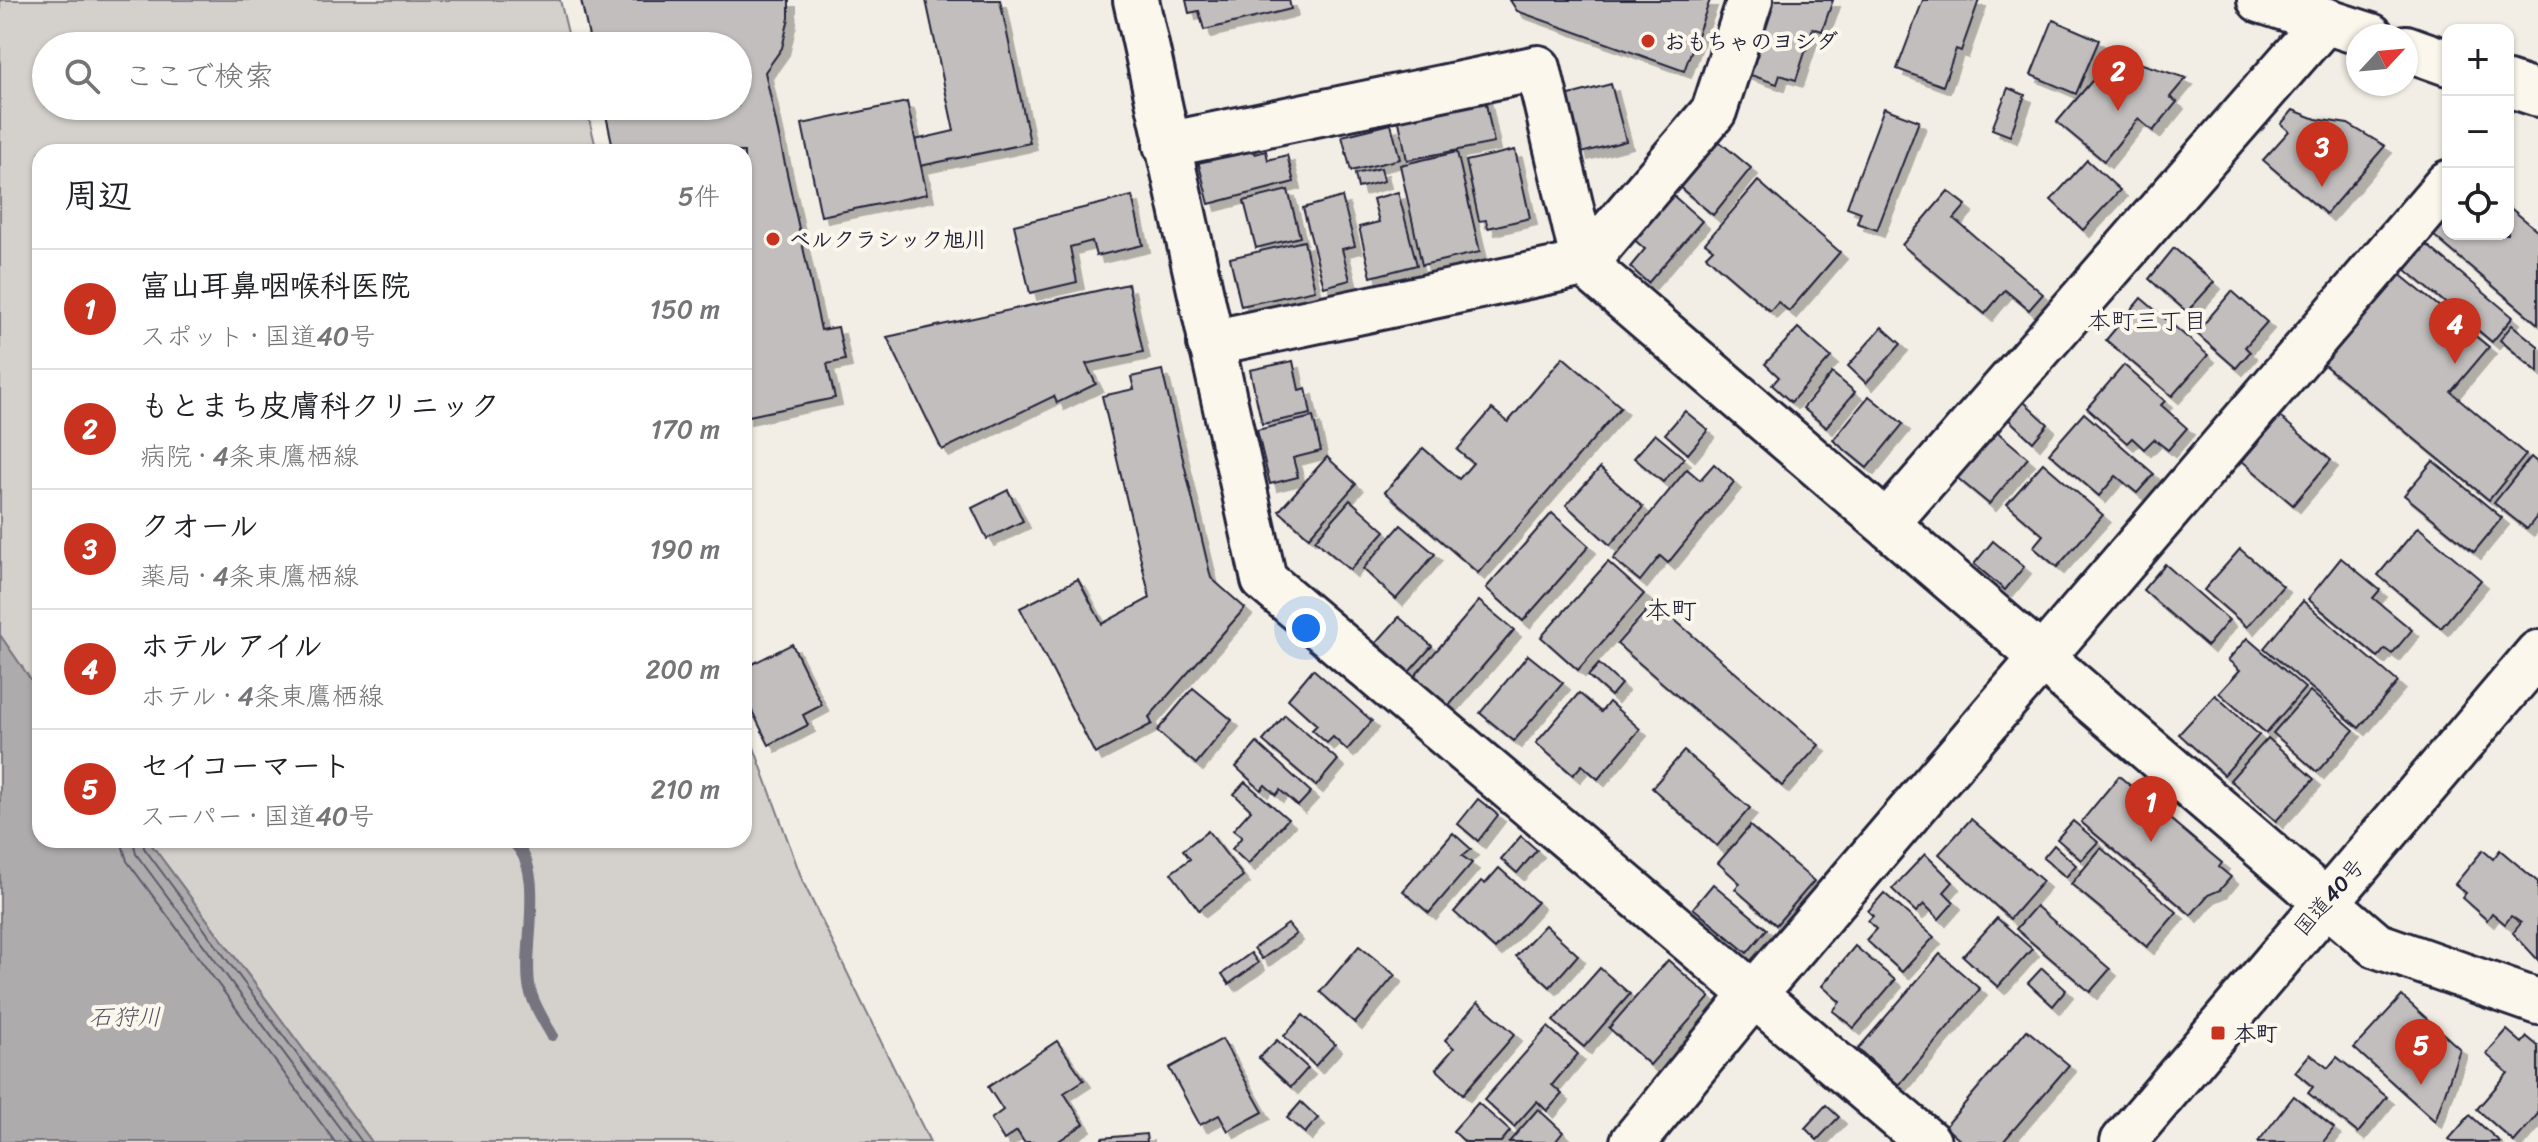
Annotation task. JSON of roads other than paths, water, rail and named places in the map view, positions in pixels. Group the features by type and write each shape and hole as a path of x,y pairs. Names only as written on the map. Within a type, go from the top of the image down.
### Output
{"main road":[{"path":"1136,0 1264,580 1928,1142"},
{"path":"1210,343 1584,264 1714,111 1750,0"},
{"path":"2260,0 2346,27"},
{"path":"1887,523 2326,20"},
{"path":"2418,52 2442,61"},
{"path":"1166,145 1538,68 1584,264 2376,945 2538,1002"},
{"path":"1633,1142 1754,994 2442,190"},
{"name":"国道40号","path":"2123,1142 2218,1033 2326,899 2456,752 2538,653"}],"water":[{"name":"石狩川","path":"0,635 32,681 32,848 154,848 372,1142 0,1142"}],"waterway":[{"path":"518,848 528,868 531,888 530,990 552,1035"}],"place":[{"name":"おもちゃのヨシダ","path":"1648,41"},
{"name":"もとまち皮膚科クリニック","path":"2118,111"},
{"name":"クオール","path":"2322,187"},
{"name":"ベルクラシック旭川","path":"773,239"},
{"name":"ホテル アイル","path":"2455,364"},
{"name":"富山耳鼻咽喉科医院","path":"2151,842"},
{"name":"本町","path":"2218,1033"},
{"name":"セイコーマート","path":"2421,1085"}],"district":[{"name":"本町三丁目","path":"2147,321"},
{"name":"本町","path":"1671,610"}]}
